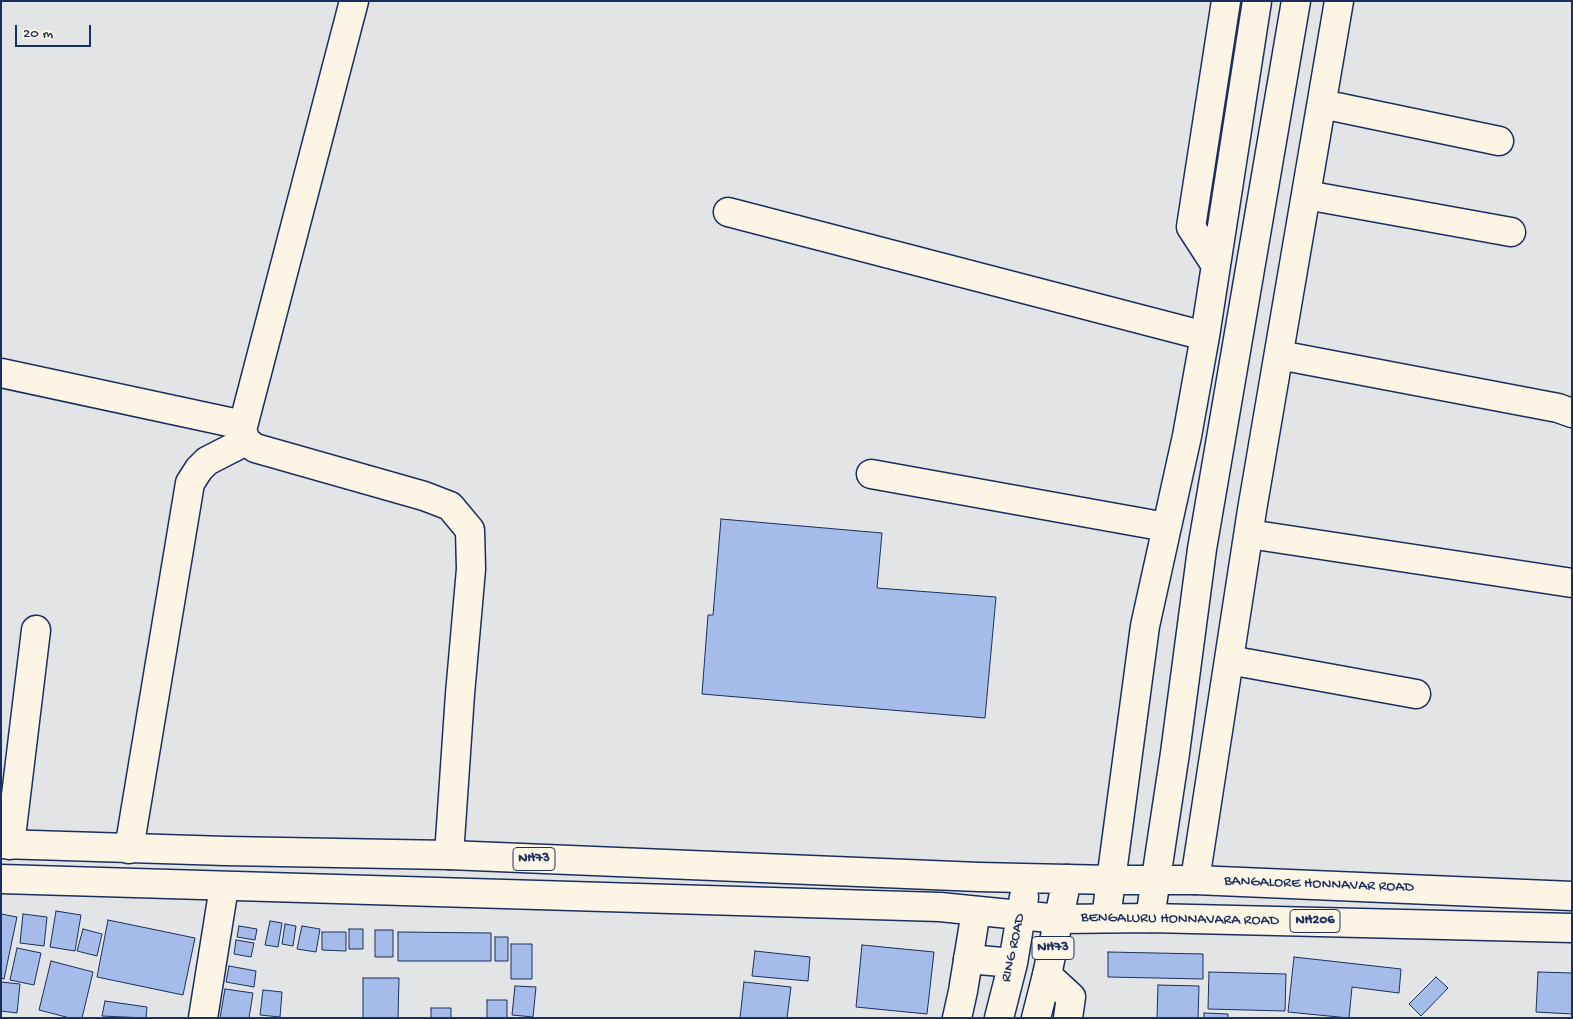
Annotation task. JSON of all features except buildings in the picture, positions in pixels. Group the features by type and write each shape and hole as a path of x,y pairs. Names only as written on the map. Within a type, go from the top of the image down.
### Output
{"main road":[{"path":"129,848 190,483 199,468 245,433 354,1"},
{"path":"1215,264 1191,227 1226,1"},
{"path":"1106,918 1145,626 1187,436 1205,336 1257,1"},
{"path":"1150,918 1175,753 1202,549 1296,1"},
{"path":"1195,880 1249,534 1339,1"},
{"path":"1322,104 1499,142"},
{"path":"1306,195 1511,232"},
{"path":"728,212 1205,336"},
{"path":"1279,355 1558,408 1572,413"},
{"path":"1,372 245,433 255,448 424,496 450,506 470,530 471,569 449,855"},
{"path":"872,474 1166,526"},
{"path":"1249,534 1572,584"},
{"path":"5,845 36,630"},
{"path":"1230,660 1416,694"},
{"name":"NH73","path":"5,845 449,855 1067,879 1036,1018"},
{"name":"RING ROAD","path":"999,1018 1022,915 1027,878"},
{"name":"NH73","path":"1,879 940,907 1059,919"},
{"name":"BANGALORE HONNAVAR ROAD","path":"1067,879 1195,880 1572,896"},
{"path":"203,1018 224,887"},
{"path":"957,1018 976,911"},
{"name":"BENGALURU HONNAVARA ROAD","path":"1059,919 1150,918 1572,928"},
{"path":"968,959 1012,963"},
{"path":"1047,975 1071,997 1068,1018"}]}
